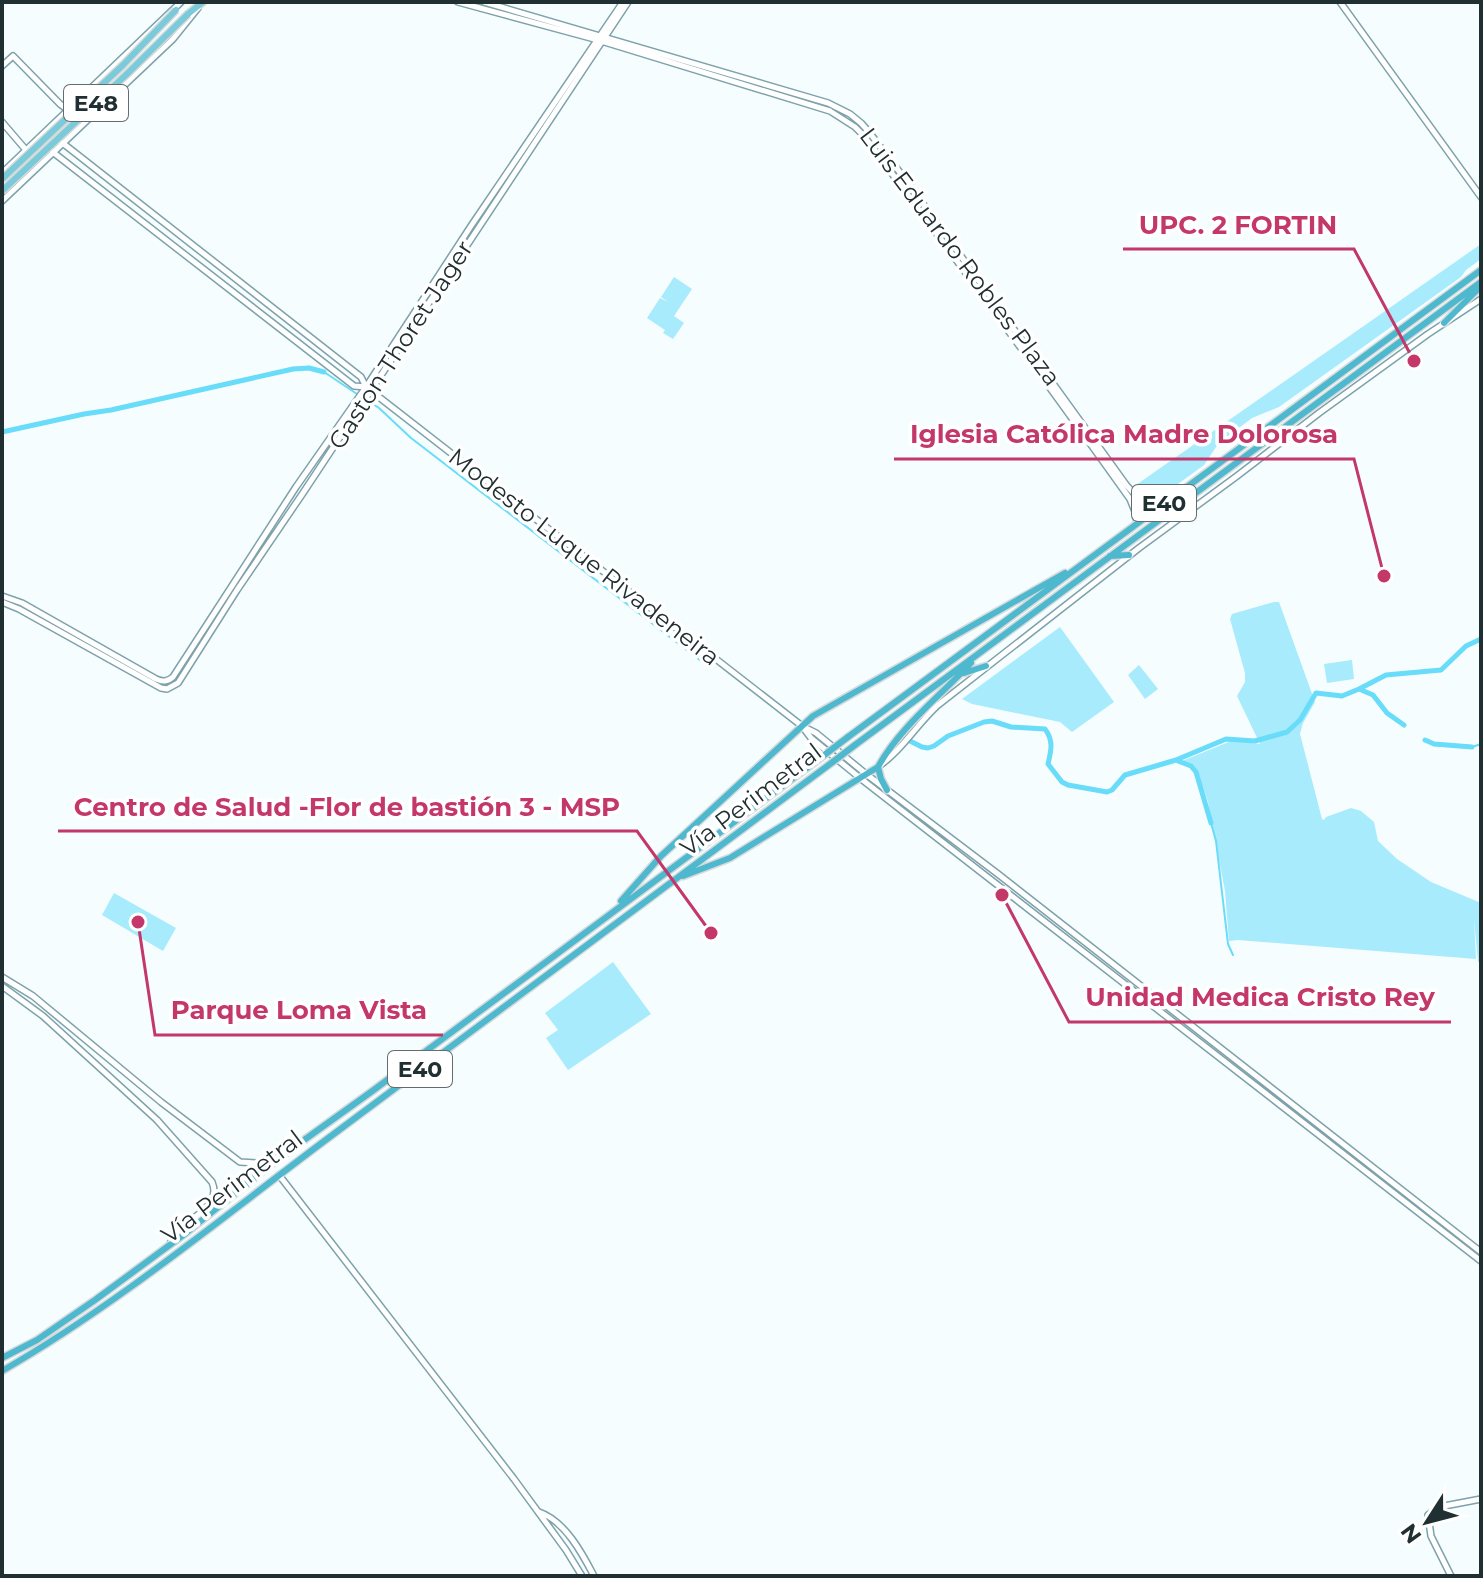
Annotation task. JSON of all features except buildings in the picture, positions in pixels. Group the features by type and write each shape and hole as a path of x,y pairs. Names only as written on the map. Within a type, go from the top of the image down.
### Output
{"highway":[{"name":"Vía Perimetral","path":"2,1358 37,1340 95,1300 279,1158 1481,270"},
{"name":"Vía Perimetral","path":"2,1371 113,1300 855,745 1481,284"},
{"path":"1444,323 1481,284"},
{"path":"1110,556 1129,555"},
{"path":"613,910 661,856 813,716 1089,559"},
{"path":"675,879 730,858 878,767 914,720 985,649"},
{"path":"945,679 986,666"},
{"path":"878,767 887,790"}],"main road":[{"name":"E48","path":"2,179 123,65 181,2"},
{"name":"E48","path":"2,191 201,5"}],"street":[{"name":"E48","path":"2,173 181,2"},
{"name":"Luis Eduardo Robles Plaza","path":"458,2 828,103 861,123 911,187 1135,496 1159,507"},
{"name":"Luis Eduardo Robles Plaza","path":"484,2 830,111 855,127 1104,462 1130,499 1137,523"},
{"name":"Gaston Thoret Jager","path":"94,647 161,688 173,688 178,683 242,572 296,487 368,389 471,226 626,2"},
{"path":"1340,2 1481,197"},
{"name":"E48","path":"2,201 173,39 201,5"},
{"path":"2,66 13,56 78,119 92,116"},
{"path":"2,122 26,150 40,151 41,164"},
{"name":"Modesto Luque Rivadeneira","path":"47,130 361,377 368,389 802,726 816,733 863,776 1481,1261"},
{"name":"Modesto Luque Rivadeneira","path":"38,138 354,386 368,389"},
{"path":"878,767 888,760 926,716 1129,555 1351,389 1481,299"},
{"path":"2,596 22,603 94,647"},
{"path":"2,602 94,647"},
{"name":"Gaston Thoret Jager","path":"94,647 162,682 167,681 215,618"},
{"name":"Modesto Luque Rivadeneira","path":"863,776 887,790 1478,1249"},
{"path":"2,977 33,996 161,1102 240,1162 258,1163 279,1158"},
{"path":"2,986 43,1016 157,1120 212,1182 216,1194 213,1200 175,1234 170,1244"},
{"path":"1299,1119 1306,1121 1309,1117"},
{"path":"1341,1152 1344,1148 1354,1153"},
{"path":"279,1175 539,1512 582,1576"},
{"path":"1455,1241 1462,1240 1478,1249"},
{"path":"1451,1576 1434,1544 1428,1515 1439,1507 1481,1499"},
{"path":"539,1512 550,1516 558,1524 594,1576"}],"shaded area":[{"path":"1481,244 1481,259 1461,277 1279,407 1252,418 1218,444 1204,465 1156,500 1148,501 1136,490 1136,485"},
{"path":"674,277 692,289 674,316 684,323 673,339 647,318 660,298 668,302 661,297"},
{"path":"1279,602 1315,702 1300,734 1322,819 1351,808 1361,811 1374,822 1378,841 1397,859 1431,882 1481,903 1481,962 1478,962 1474,919 1476,959 1229,941 1225,891 1208,802 1197,770 1182,761 1231,741 1260,744 1237,696 1245,682 1245,673 1230,619 1232,614"},
{"path":"1060,627 1114,702 1072,732 1060,722 972,704 962,699"},
{"path":"1352,660 1354,679 1327,683 1324,664"},
{"path":"1139,665 1158,689 1145,699 1128,675"},
{"path":"114,893 176,928 163,951 102,915"},
{"path":"613,962 651,1014 568,1070 546,1038 558,1030 545,1013"}],"waterway":[{"path":"2,432 293,369 309,368 324,372"},
{"path":"324,372 360,396"},
{"path":"365,399 411,438 705,664"},
{"path":"910,741 928,748 948,736 992,721 1011,727 1045,729 1051,742 1048,764 1062,782 1107,792 1125,775 1176,760 1226,739 1255,741 1287,732 1300,720 1316,693 1342,696 1386,675 1441,670 1466,646 1481,639"},
{"path":"1359,689 1373,695 1387,713 1404,725"},
{"path":"1425,740 1434,744 1472,747"},
{"path":"1472,747 1481,744"},
{"path":"1178,761 1191,766 1196,772 1211,823"},
{"path":"1211,823 1216,841 1228,944 1233,955"}],"place":[{"name":"UPC. 2 FORTIN","path":"1414,361"},
{"name":"Iglesia Católica Madre Dolorosa","path":"1384,576"},
{"name":"Unidad Medica Cristo Rey","path":"1002,895"},
{"name":"Parque Loma Vista","path":"138,922"},
{"name":"Centro de Salud -Flor de bastión 3 - MSP","path":"711,933"}]}
